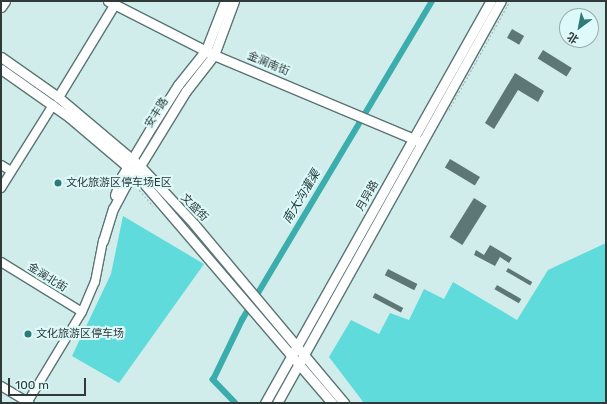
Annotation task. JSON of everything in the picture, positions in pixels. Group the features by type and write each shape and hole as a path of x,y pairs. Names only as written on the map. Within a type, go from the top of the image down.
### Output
{"main road":[{"path":"1,7 5,1"},
{"name":"安丰路","path":"210,52 225,1"},
{"name":"安丰路","path":"103,241 116,193 210,52 234,1"},
{"name":"月异路","path":"277,403 418,141 491,1"},
{"name":"月异路","path":"267,400 294,351 501,1"},
{"path":"56,101 111,3"},
{"name":"金澜南街","path":"111,3 210,52 418,141"},
{"name":"文盛街","path":"1,57 134,167 234,279 301,359 344,403"},
{"name":"文盛街","path":"1,69 56,101"},
{"name":"文盛街","path":"301,359 332,403"}],"street":[{"path":"1,188 56,101"},
{"path":"1,165 11,172"},
{"name":"安丰路","path":"28,403 82,312 95,282 103,241"},
{"name":"金澜北街","path":"1,262 82,312"},
{"path":"1,386 28,403"}],"shaded area":[{"path":"123,216 204,264 119,383 72,356 111,274"},
{"path":"606,243 606,403 364,403 329,357 351,320 379,334 390,313 409,320 424,289 444,299 453,282 517,320 548,270"}],"building":[{"path":"512,29 524,36 519,45 507,38"},
{"path":"543,50 572,68 567,76 538,58"},
{"path":"515,73 544,91 538,102 518,90 494,129 485,123"},
{"path":"450,159 480,177 475,186 445,168"},
{"path":"474,198 487,206 462,245 450,237"},
{"path":"490,245 512,258 509,263 500,257 495,266 474,255 476,250 484,255"},
{"path":"508,268 532,282 530,285 506,271"},
{"path":"388,269 417,284 414,290 385,275"},
{"path":"497,285 521,299 519,303 494,289"},
{"path":"375,293 403,308 401,312 373,297"}],"waterway":[{"name":"南大沟灌渠","path":"235,403 213,380 242,320 432,1"}],"place":[{"name":"文化旅游区停车场E区","path":"58,183"},
{"name":"文化旅游区停车场","path":"28,334"}]}
